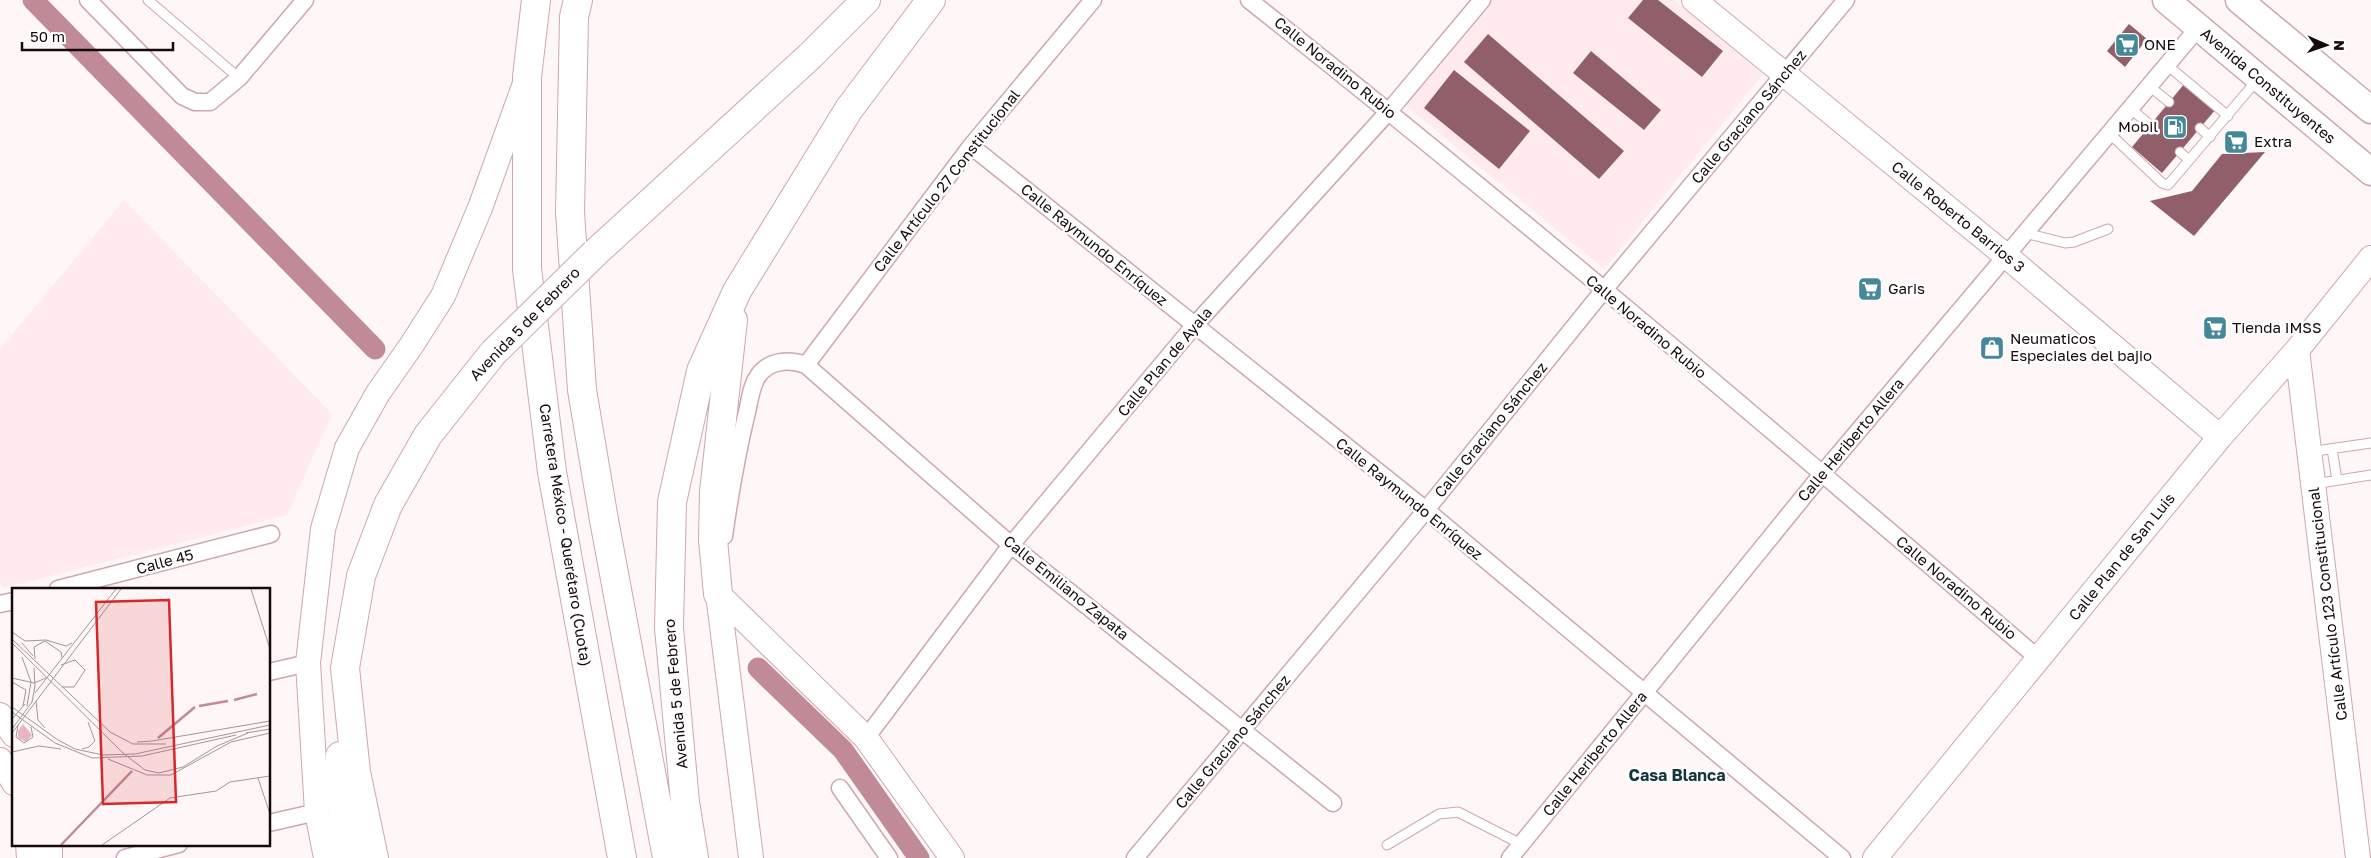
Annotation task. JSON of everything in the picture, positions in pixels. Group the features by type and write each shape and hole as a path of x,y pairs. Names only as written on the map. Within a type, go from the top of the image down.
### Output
{"highway":[{"name":"Carretera México - Querétaro (Cuota)","path":"536,0 527,77 527,269 549,453 622,858"},
{"path":"578,0 574,16 570,212 582,390 604,520 667,858"},
{"name":"Avenida 5 de Febrero","path":"374,858 356,772 345,668 361,576 388,505 428,435 493,352 595,253 810,56 866,0"},
{"name":"Avenida 5 de Febrero","path":"694,858 685,802 669,628 672,502 701,371 737,291 849,109 931,0"},
{"path":"718,594 713,540 714,492 737,291"},
{"path":"345,668 339,781 349,858"}],"main road":[{"name":"Avenida Constituyentes","path":"2166,0 2371,172"},
{"path":"2239,0 2371,110"}],"street":[{"path":"88,0 182,96 195,102 210,102 239,78 305,0"},
{"name":"Calle Artículo 27 Constitucional","path":"806,365 971,146 1093,0"},
{"name":"Calle Noradino Rubio","path":"1249,0 1389,111 2040,659"},
{"name":"Calle Plan de Ayala","path":"866,738 1011,544 1194,326 1389,111 1482,0"},
{"name":"Calle Roberto Barrios 3","path":"1694,0 2005,255 2220,437"},
{"name":"Calle Graciano Sánchez","path":"1135,858 1426,510 1603,291 1846,0"},
{"name":"Calle Heriberto Allera","path":"1510,858 1646,693 1822,474 2198,28"},
{"path":"326,858 317,812 308,663 323,529 347,448 378,393 411,346 442,296 480,208 527,77"},
{"name":"Calle Raymundo Enríquez","path":"971,146 1426,510 1842,858"},
{"name":"Calle Plan de San Luis","path":"1874,858 2040,659 2220,437 2297,350 2371,258"},
{"name":"Calle Artículo 123 Constitucional","path":"2297,350 2321,450 2313,484 2358,858"},
{"path":"751,858 718,594 730,494 754,383 759,374 775,363 786,361 806,365"},
{"name":"Calle Emiliano Zapata","path":"806,365 1011,544 1333,803"},
{"name":"Calle 45","path":"62,588 271,534"},
{"path":"718,594 866,738 952,858"},
{"path":"270,672 308,663"},
{"path":"0,760 12,780"},
{"path":"840,788 889,858"},
{"path":"270,823 317,812"},
{"path":"125,858 144,855 173,846"}],"lane":[{"path":"148,0 239,78"},
{"path":"2167,65 2228,116"},
{"path":"2110,134 2165,184 2170,183 2260,78"},
{"path":"2149,86 2169,102"},
{"path":"2131,109 2150,125"},
{"path":"2200,128 2210,137"},
{"path":"2180,152 2189,160"},
{"path":"2025,233 2065,242 2074,242 2108,229"},
{"path":"2336,480 2321,450 2371,442"},
{"path":"2313,484 2371,475"},
{"path":"1387,845 1439,814 1448,812 1458,812 1521,844"}],"shaded area":[{"path":"1491,0 1674,0 1763,74 1604,269 1405,105"},
{"path":"124,200 332,414 287,515 4,588 0,582 0,349"}],"building":[{"path":"1643,0 1658,0 1723,51 1702,77 1628,18"},
{"name":"ONE","path":"2129,24 2147,39 2125,67 2107,51"},
{"path":"1488,34 1624,151 1599,179 1464,62"},
{"path":"1591,51 1661,110 1644,130 1573,73"},
{"path":"1454,70 1530,131 1499,169 1424,108"},
{"name":"Mobil","path":"2185,83 2216,109 2162,173 2132,147"},
{"path":"2265,152 2194,236 2150,201 2192,191 2222,154"}],"waterway":[{"path":"33,0 375,349"},
{"path":"758,668 843,750 919,858"}],"place":[{"name":"ONE","path":"2127,45"},
{"name":"Mobil","path":"2175,127"},
{"name":"Extra","path":"2236,142"},
{"name":"Garis","path":"1870,289"},
{"name":"Tienda IMSS","path":"2215,328"},
{"name":"Neumaticos Especiales del bajio","path":"1992,348"}],"district":[{"name":"Casa Blanca","path":"1677,775"}]}
